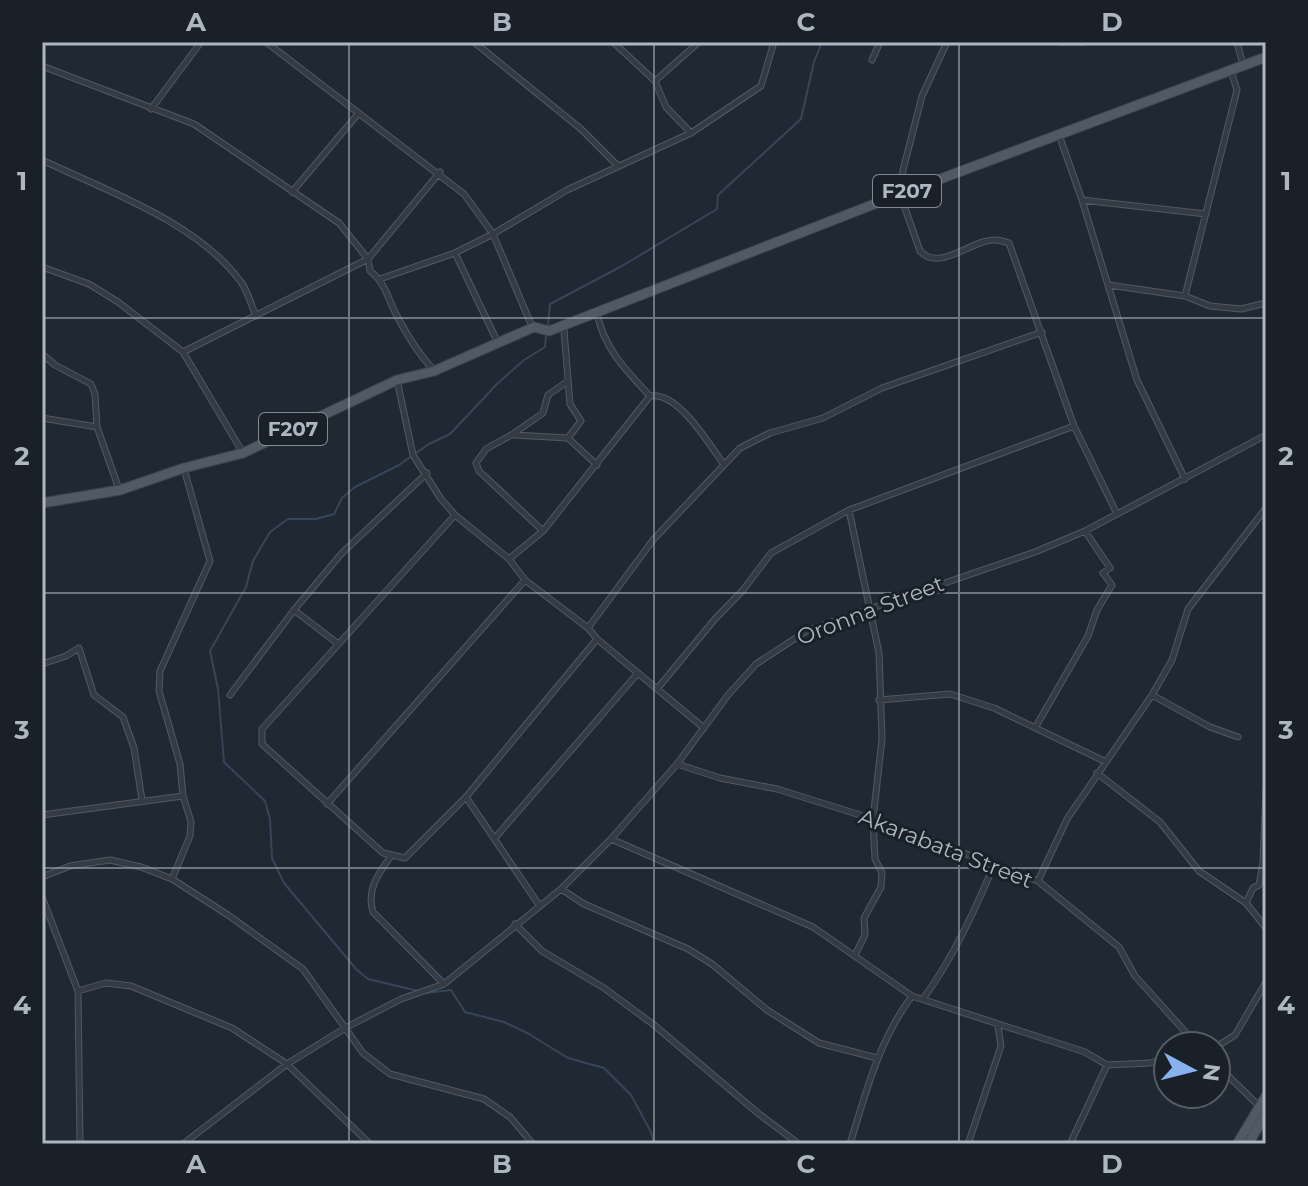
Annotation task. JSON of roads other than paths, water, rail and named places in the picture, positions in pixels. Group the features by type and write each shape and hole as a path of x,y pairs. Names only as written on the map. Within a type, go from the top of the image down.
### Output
{"main road":[{"name":"F207","path":"42,503 120,490 184,468 243,453 397,380 434,371 534,328 549,331 560,327 900,194 1266,57"},
{"path":"1248,1144 1266,1096"},
{"path":"1237,1144 1263,1110"}],"street":[{"path":"151,109 201,42"},
{"path":"266,42 358,114 440,172 464,194 493,234 534,328"},
{"path":"474,42 581,129 617,165"},
{"path":"613,42 655,81 666,107 691,133"},
{"path":"655,81 699,42"},
{"path":"380,279 455,253 567,190 691,133 761,86 774,42"},
{"path":"872,60 880,42"},
{"path":"947,42 922,96 903,170 900,194 920,251 935,259 995,239 1009,243 1074,426 1117,514"},
{"path":"1061,42 1083,42"},
{"path":"1237,42 1243,66"},
{"path":"42,66 194,124 339,223 368,259 370,271 380,279 421,358 434,371"},
{"path":"1185,296 1237,90 1231,70"},
{"path":"292,192 358,114"},
{"path":"1059,135 1137,380 1185,480"},
{"path":"42,160 134,203 196,240 222,259 243,285 256,316"},
{"path":"183,352 368,259 440,172"},
{"path":"1082,200 1206,214"},
{"path":"455,253 498,344"},
{"path":"42,267 89,284 118,302 183,352 243,453"},
{"path":"1109,285 1185,296 1210,306 1241,309 1266,303"},
{"path":"597,313 612,355 650,396 665,397 692,420 723,463"},
{"path":"560,327 564,330 570,404 581,421 568,438"},
{"path":"588,628 653,540 740,448 770,433 823,418 882,388 1042,332"},
{"path":"42,354 55,365 91,384 95,394 97,427 120,490"},
{"path":"397,380 413,455 455,515 509,559 525,580 588,628 597,639 704,728"},
{"path":"543,531 479,471 476,463 486,449 543,413 548,395 568,381"},
{"path":"509,559 543,531 650,396"},
{"path":"42,418 97,427"},
{"path":"657,689 771,553 849,510 1074,426"},
{"path":"513,434 528,438 564,436 597,465"},
{"name":"Oronna Street","path":"444,985 561,889 611,839 677,764 756,664 782,645 808,630 1035,552 1085,531 1266,435"},
{"path":"172,879 190,836 191,822 183,796 180,764 159,691 160,671 210,561 184,468"},
{"path":"230,695 342,553 427,473"},
{"path":"1038,881 1067,819 1152,695 1172,660 1188,609 1266,508"},
{"path":"849,510 879,653 882,739 873,819 875,859 882,873 881,887 864,918 865,935 855,955"},
{"path":"455,515 262,729 262,744 383,853 405,858 466,797 597,639"},
{"path":"1035,728 1088,636 1097,610 1112,585 1103,573 1110,568 1085,531"},
{"path":"327,804 525,580"},
{"path":"294,610 337,643"},
{"path":"42,664 79,648 94,695 123,717 134,748 142,800"},
{"path":"495,838 638,673"},
{"path":"879,700 950,694 994,708 1106,762"},
{"path":"1152,695 1210,727 1238,737"},
{"name":"Akarabata Street","path":"677,764 720,778 777,789 873,819 1038,881 1119,947 1135,976 1184,1030"},
{"path":"1097,773 1160,822 1199,871 1246,903 1266,928"},
{"path":"1246,903 1253,888 1259,885 1266,791"},
{"path":"42,815 183,796"},
{"path":"466,797 539,905"},
{"path":"611,839 813,927 912,996 1085,1052 1107,1065 1152,1062"},
{"path":"183,1144 287,1064 347,1027 401,999 444,985 373,912 370,902 375,879 391,856"},
{"path":"42,877 70,866 110,860 172,879 303,969 363,1053 390,1074 484,1099 510,1117 533,1144"},
{"path":"923,999 955,947 994,865"},
{"path":"561,889 584,904 688,949 712,964 767,1010 819,1043 877,1058"},
{"path":"42,897 78,991 80,1144"},
{"path":"515,924 542,951 604,988 654,1025 799,1144"},
{"path":"1232,1037 1266,982"},
{"path":"78,991 106,983 131,986 232,1028 287,1064 370,1144"},
{"path":"850,1144 877,1058 894,1021 912,996"},
{"path":"968,1144 1001,1046 998,1025"},
{"path":"1070,1144 1107,1065"},
{"path":"1232,1080 1263,1110"}],"waterway":[{"path":"548,325 550,304 622,266 717,209 718,195 801,119 814,62 822,42"},
{"path":"418,991 368,979 356,969 284,883 272,858 270,819 265,801 224,762 218,689 210,651 246,587 253,561 270,532 288,519 316,519 334,514 342,498 355,487 450,434 497,384 524,360 545,347 546,336"},
{"path":"424,993 451,990 465,1012 504,1022 568,1058 604,1068 631,1095 654,1144"}]}
